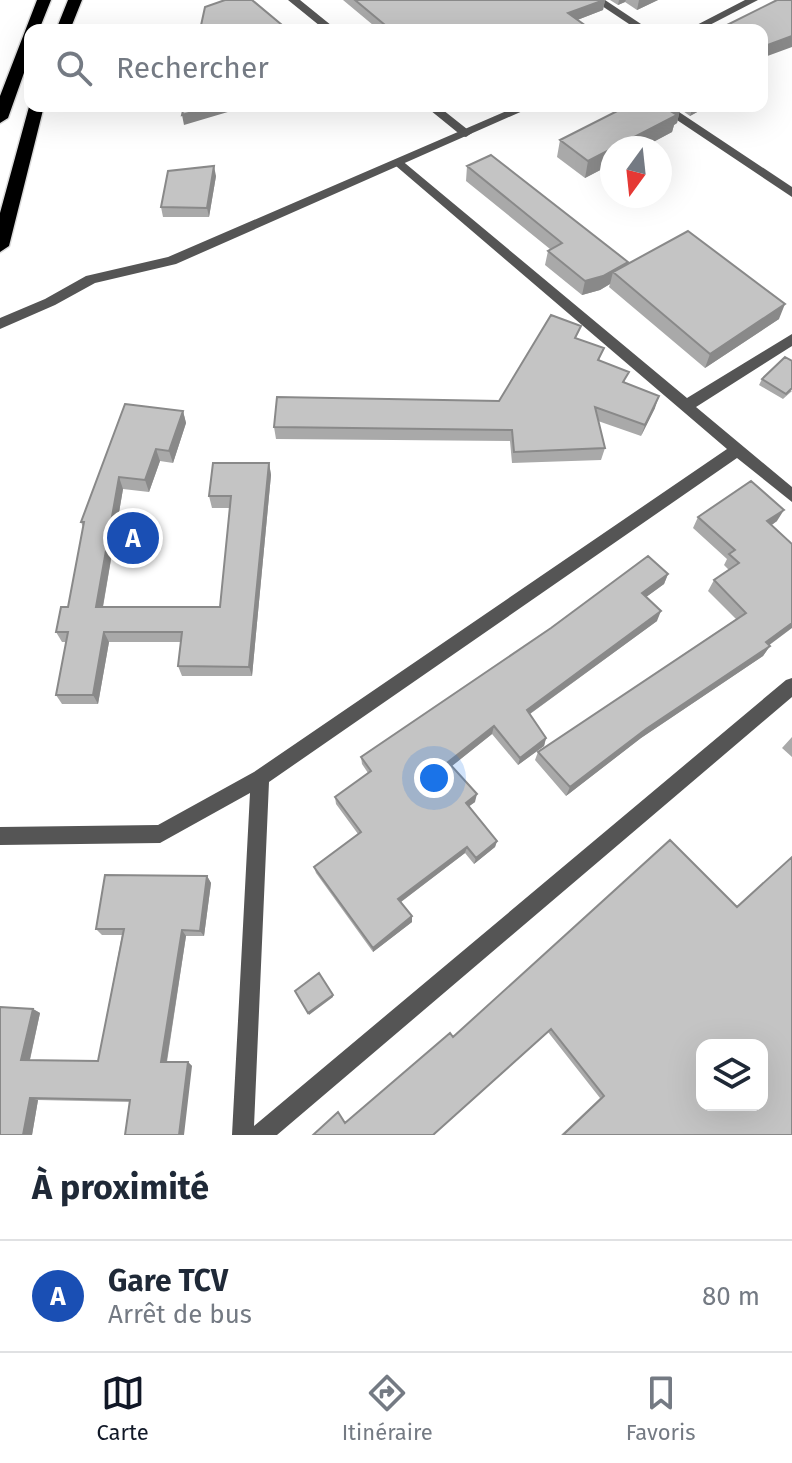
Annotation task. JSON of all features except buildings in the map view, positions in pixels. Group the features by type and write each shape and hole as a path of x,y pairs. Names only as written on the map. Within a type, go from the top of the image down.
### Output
{"highway":[{"path":"34,24 44,0"},
{"path":"65,24 75,0"},
{"path":"0,118 24,51"},
{"path":"0,246 34,112"}],"street":[{"path":"293,0 324,24"},
{"path":"598,0 636,24"},
{"path":"704,24 753,0"},
{"path":"439,112 466,133"},
{"path":"0,324 50,302 91,279 171,261 514,112"},
{"path":"671,112 792,193"},
{"path":"400,163 792,496"},
{"path":"686,406 792,339"},
{"path":"0,836 160,834 260,778 737,450"},
{"path":"260,1135 792,686"},
{"path":"243,1135 260,778"}],"place":[{"name":"Gare TCV","path":"133,538"}]}
